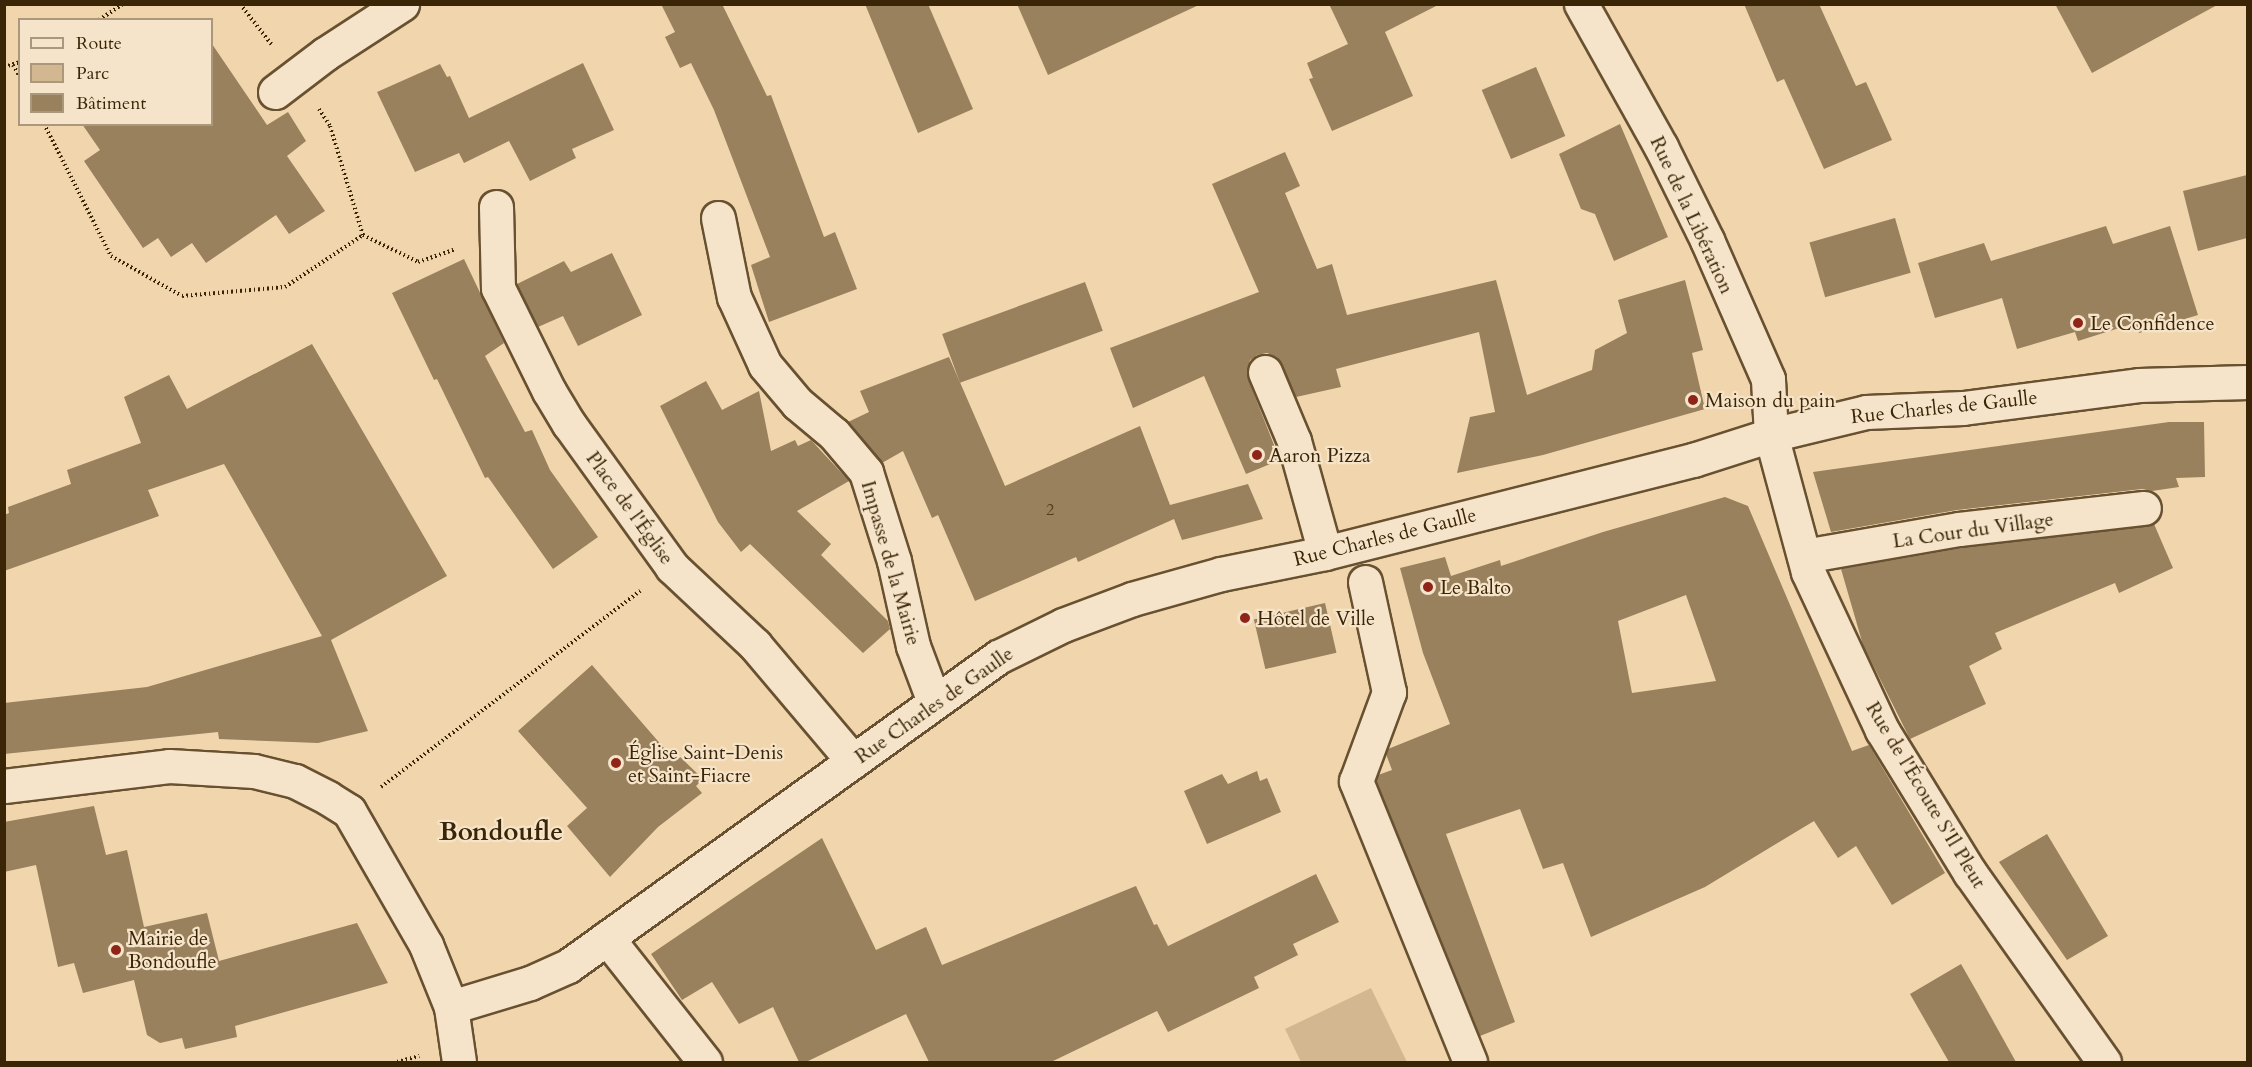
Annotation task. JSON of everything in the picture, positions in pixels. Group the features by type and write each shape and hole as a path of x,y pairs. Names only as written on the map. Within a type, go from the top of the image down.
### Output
{"street":[{"path":"286,83 402,4"},
{"name":"Rue de la Libération","path":"1581,4 1661,147 1707,240 1768,379 1771,435"},
{"name":"Impasse de la Mairie","path":"718,218 734,297 765,365 797,403 834,435 866,472 894,561 913,646 934,702"},
{"name":"Place de l'Église","path":"496,221 498,288 549,391 569,424 672,567 755,645 853,761"},
{"path":"1265,372 1294,441 1325,553"},
{"name":"Rue Charles de Gaulle","path":"451,1007 530,983 568,966 998,657 1063,625 1132,599 1221,574 1325,553 1693,460 1771,435 1866,412 1963,408 2139,385 2247,382"},
{"name":"Rue de l'Écoute S'Il Pleut","path":"1771,435 1808,572 1882,730 1970,873 2104,1062"},
{"name":"La Cour du Village","path":"1804,556 1959,528 2144,508"},
{"path":"1365,582 1389,692 1356,781 1470,1062"},
{"path":"4,786 168,766 254,771 295,781 338,805 426,945 451,1007 459,1062"},
{"path":"607,938 705,1062"}],"path":[{"path":"102,18 123,4"},
{"path":"240,4 286,83 330,126 363,235 418,262 496,221"},
{"path":"4,68 18,63"},
{"path":"13,64 18,73"},
{"path":"45,126 111,256 182,296 285,287 363,235"},
{"path":"338,805 672,567"}],"green space":[{"path":"1371,988 1407,1062 1301,1062 1285,1029"}],"building":[{"path":"661,4 722,4 767,96 771,95 824,237 835,232 857,289 769,322 751,265 770,257 714,110 691,63 680,68 665,37 675,32"},
{"path":"865,4 928,4 973,109 918,133"},
{"path":"1017,4 1201,4 1048,75"},
{"path":"1329,4 1440,4 1385,32 1413,96 1332,131 1309,79 1313,78 1307,63 1348,44"},
{"path":"1744,4 1819,4 1856,86 1866,82 1892,140 1824,169 1784,79 1777,82"},
{"path":"2055,4 2219,4 2092,73"},
{"path":"213,45 267,125 288,112 306,141 287,156 325,211 289,234 276,215 206,263 192,243 171,257 158,238 143,248 84,161 100,150 83,126 213,126"},
{"path":"583,63 614,130 572,149 576,158 530,181 509,141 464,163 459,153 415,172 377,92 440,64 447,77 450,76 469,118"},
{"path":"1536,67 1565,136 1511,159 1482,90"},
{"path":"1620,124 1668,237 1614,261 1595,214 1581,209 1559,154"},
{"path":"1285,152 1300,186 1285,193 1317,269 1332,264 1347,315 1496,280 1527,395 1592,370 1595,350 1627,333 1618,300 1685,280 1703,350 1692,353 1705,409 1543,455 1457,473 1470,417 1495,412 1479,332 1336,369 1341,387 1296,397 1277,357 1267,353 1257,355 1250,360 1247,369 1248,379 1280,460 1246,474 1204,376 1133,408 1110,348 1259,292 1212,184"},
{"path":"2247,175 2247,238 2198,251 2183,191"},
{"path":"1895,218 1911,273 1825,297 1809,243"},
{"path":"2106,226 2113,244 2170,226 2198,315 2139,333 2135,323 2078,341 2075,332 2017,349 2002,298 1935,318 1918,263 1984,243 1991,261"},
{"path":"612,253 642,315 578,346 563,316 538,327 517,284 564,261 571,272"},
{"path":"464,259 504,343 485,356 525,432 532,430 550,470 598,537 553,569 488,477 485,478 392,293"},
{"path":"1085,282 1103,331 960,383 942,334"},
{"path":"312,344 447,576 331,640 368,731 318,743 219,739 218,732 4,754 4,703 147,687 322,636 224,464 148,490 159,516 4,571 4,515 9,513 8,507 71,484 67,470 141,443 124,397 169,375 187,409"},
{"path":"949,357 1005,486 1140,426 1170,505 1248,484 1263,519 1182,540 1174,519 1078,562 1076,557 975,601 938,515 932,518 903,451 882,463 848,422 869,412 860,391"},
{"path":"706,381 722,410 759,391 771,451 795,440 798,446 811,440 849,481 797,511 831,544 821,555 888,621 890,629 863,653 750,544 741,552 718,522 660,406"},
{"path":"2169,422 2204,422 2205,477 2176,478 2179,487 2152,491 2142,489 1957,510 1831,532 1813,472"},
{"path":"1725,497 1748,506 1852,751 1869,745 1945,873 1892,905 1856,846 1838,858 1814,821 1705,887 1591,937 1563,863 1543,869 1520,809 1446,834 1515,1022 1480,1036 1376,781 1378,775 1392,770 1386,754 1388,749 1450,724 1423,653 1400,568 1445,557 1451,576 1500,560 1501,566 1603,532","holes":["1686,595 1716,681 1632,693 1618,621"]},
{"path":"2154,524 2173,568 2119,593 2115,583 1995,633 2002,649 1969,666 1986,704 1910,739 1863,645 1841,569 1962,548"},
{"path":"1325,603 1336,653 1265,669 1254,619"},
{"name":"Église Saint-Denis et Saint-Fiacre","path":"592,665 670,755 675,752 703,779 696,786 702,793 658,827 610,877 567,826 587,808 518,731"},
{"path":"1257,771 1260,781 1267,778 1281,812 1207,844 1184,791 1222,774 1228,784"},
{"path":"94,806 106,855 127,850 144,927 207,913 219,961 357,923 388,983 235,1026 237,1037 185,1049 182,1038 160,1043 147,1035 134,980 83,993 74,963 58,967 36,865 4,872 4,822"},
{"path":"2047,834 2108,936 2067,960 1999,862"},
{"path":"822,838 876,950 926,927 942,965 1136,886 1154,925 1157,924 1168,946 1316,874 1339,922 1293,944 1298,955 1254,977 1259,988 1168,1032 1157,1011 1051,1062 929,1062 906,1014 806,1062 799,1062 773,1007 739,1024 712,982 682,1000 651,954"},
{"path":"1961,964 2016,1062 1949,1062 1910,994"}],"place":[{"name":"Le Confidence","path":"2078,323"},
{"name":"Maison du pain","path":"1693,400"},
{"name":"Aaron Pizza","path":"1257,455"},
{"name":"Le Balto","path":"1428,587"},
{"name":"Hôtel de Ville","path":"1245,618"},
{"name":"Église Saint-Denis et Saint-Fiacre","path":"616,763"},
{"name":"Mairie de Bondoufle","path":"116,950"}],"district":[{"name":"Bondoufle","path":"501,832"}]}
